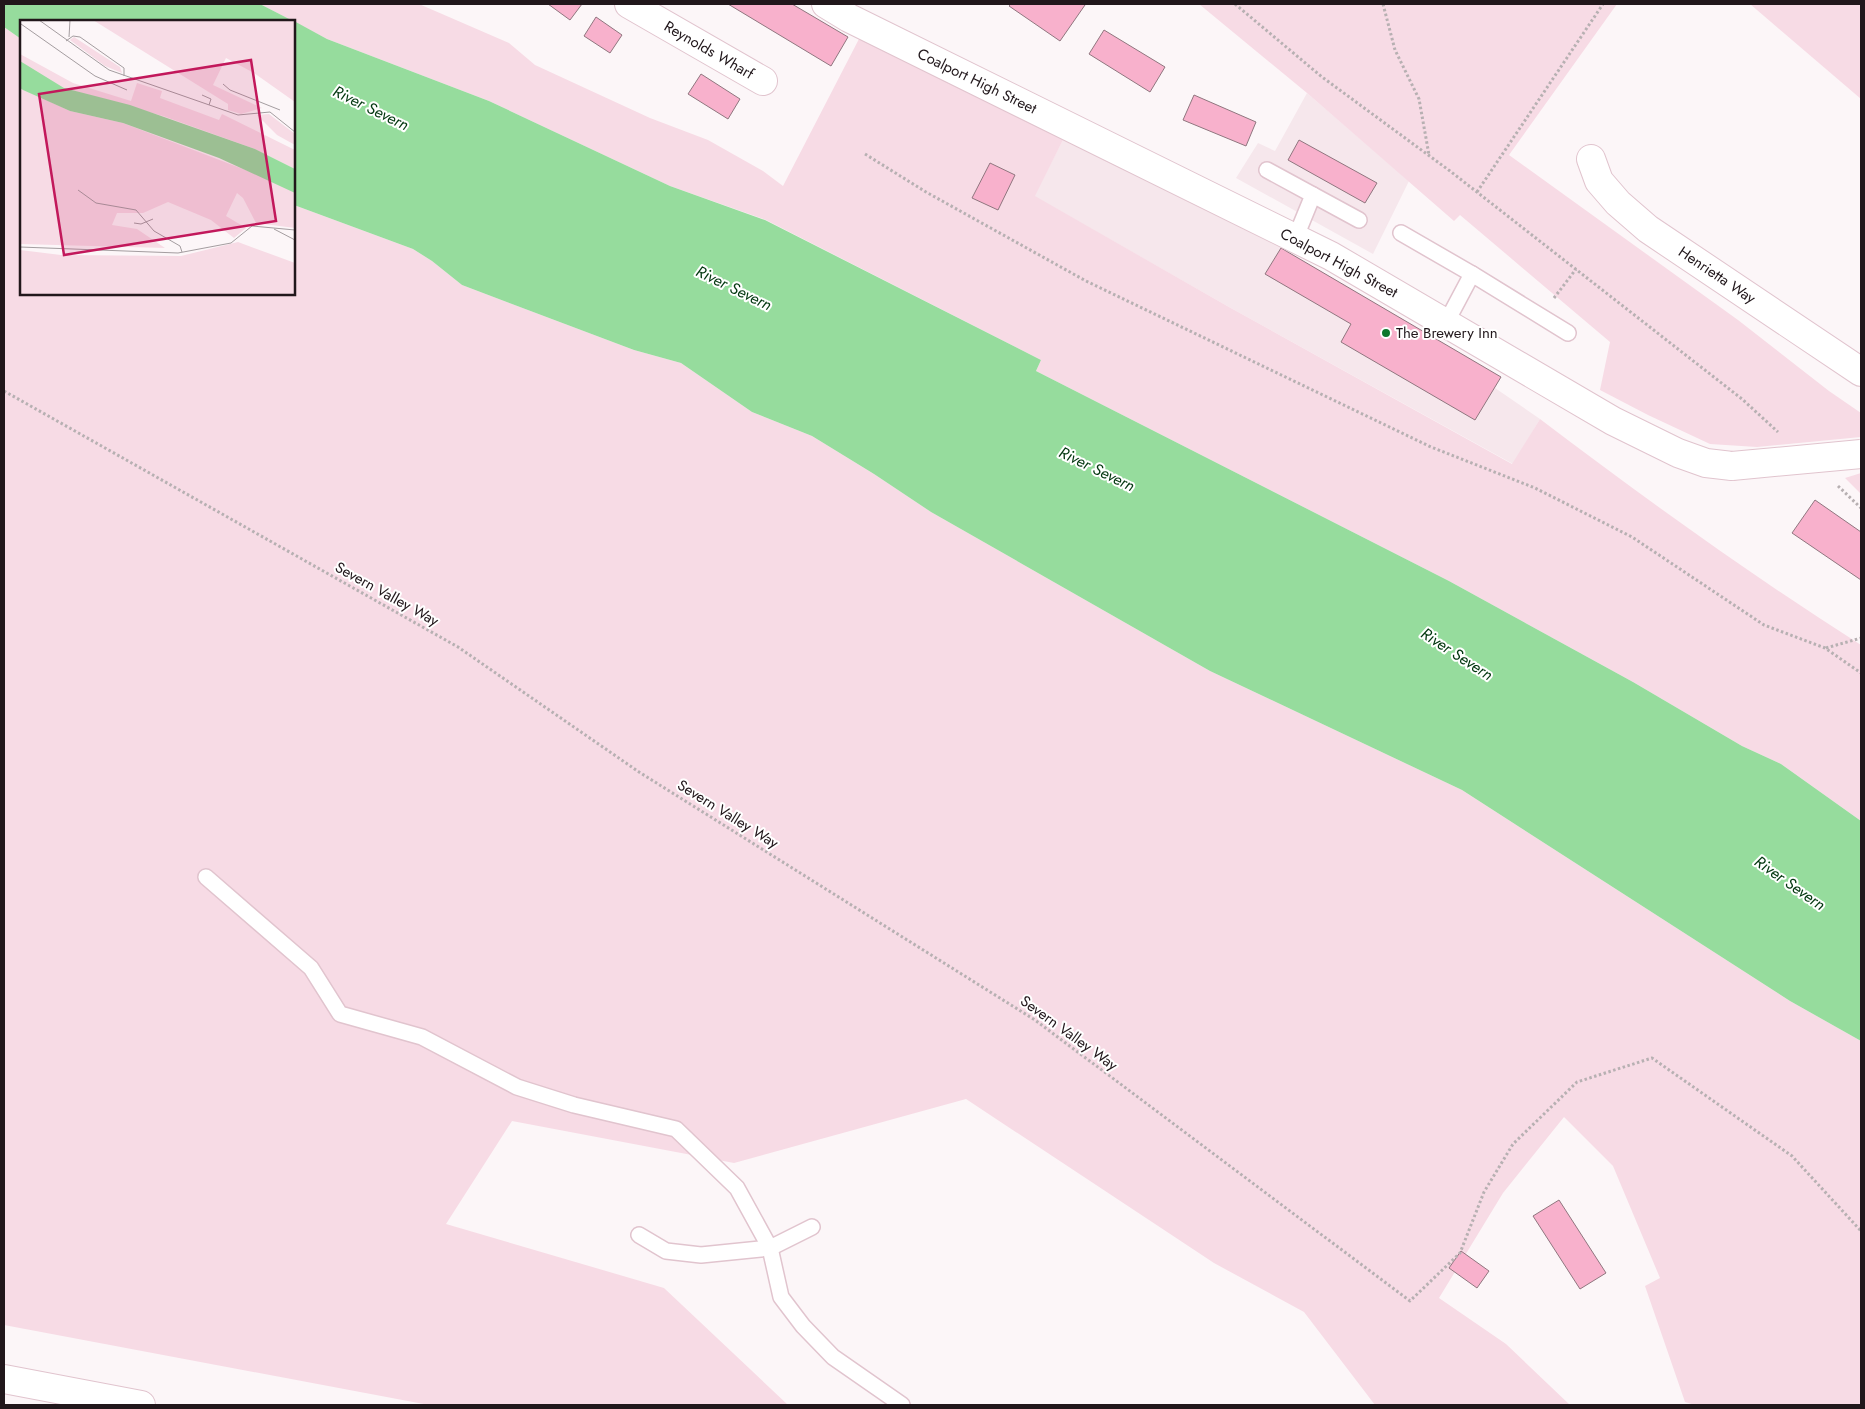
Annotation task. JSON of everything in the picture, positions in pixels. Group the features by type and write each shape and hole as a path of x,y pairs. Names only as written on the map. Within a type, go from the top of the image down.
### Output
{"street":[{"name":"Reynolds Wharf","path":"630,4 763,81"},
{"name":"Coalport High Street","path":"826,4 858,22 1331,256 1613,421 1662,445 1706,463 1732,466 1861,454"},
{"name":"Henrietta Way","path":"1591,159 1599,181 1618,203 1648,229 1861,372"},
{"path":"4,1378 141,1405"}],"lane":[{"path":"1267,170 1359,220"},
{"path":"1296,239 1313,195"},
{"path":"1401,233 1568,333"},
{"path":"1446,323 1472,274"},
{"path":"206,877 311,968 340,1014 422,1037 517,1087 574,1105 676,1129 737,1188 770,1248 781,1297 803,1326 833,1357 902,1405"},
{"path":"640,1235 666,1251 701,1255 770,1248 812,1227"}],"path":[{"path":"1235,4 1322,77 1477,192 1742,399 1781,434"},
{"path":"1383,4 1395,50 1419,99 1430,156"},
{"path":"1477,192 1603,4"},
{"path":"865,154 926,192 1086,281 1431,447 1535,488 1632,537 1764,625 1825,648 1861,673"},
{"path":"1540,316 1576,269"},
{"name":"Severn Valley Way","path":"4,391 458,647 639,772 1035,1020 1410,1301 1460,1252 1484,1192 1513,1144 1577,1082 1652,1058 1792,1156 1861,1231"},
{"path":"1831,480 1861,508"},
{"path":"1825,648 1861,638"}],"shaded area":[{"path":"260,4 419,4 509,43 535,65 650,118 708,140 763,171 783,186 860,37 1064,138 1035,196 1229,307 1512,464 1540,419 1698,535 1861,645 1861,821 1781,764 1742,746 1633,682 1449,581 1036,371 1041,360 766,220 670,186 489,101 327,39 295,22 295,20 291,20"},
{"path":"1199,4 1617,4 1509,155 1738,320 1829,391 1861,413 1861,437 1757,447 1710,444 1600,390 1610,342 1460,215 1454,221 1307,93"},
{"path":"1750,4 1861,4 1861,99"},
{"path":"4,27 20,38 20,295 295,295 295,205 413,249 432,261 462,285 634,350 681,363 752,412 812,436 931,512 1210,671 1462,790 1790,1001 1861,1041 1861,1405 1695,1405 1685,1402 1645,1286 1660,1278 1613,1166 1564,1117 1503,1193 1439,1298 1506,1344 1570,1405 1375,1405 1304,1312 1214,1263 966,1099 734,1163 512,1121 446,1224 664,1288 788,1405 429,1405 4,1325"},
{"path":"1307,93 1409,181 1373,254 1236,178 1258,143 1275,151"},
{"path":"1064,138 1281,248 1501,377 1495,388 1540,419 1513,464 1229,307 1034,196"},
{"path":"1861,473 1861,494 1845,478"}],"water":[{"path":"4,4 260,4 291,20 20,20 20,38 4,27"},
{"name":"River Severn","path":"295,22 327,39 489,101 670,186 765,220 1041,360 1036,371 1449,581 1633,682 1742,746 1781,764 1861,821 1861,1041 1790,1001 1462,790 1210,671 931,512 812,436 752,412 681,363 634,350 462,285 432,261 413,249 295,205"}],"building":[{"path":"548,4 582,4 570,20"},
{"path":"728,4 792,4 848,37 831,66"},
{"path":"1011,4 1085,5 1060,41 1009,6"},
{"path":"596,17 622,35 610,53 584,36"},
{"path":"1104,30 1165,67 1150,92 1089,54"},
{"path":"701,74 740,99 728,119 688,94"},
{"path":"1194,95 1256,122 1246,146 1183,120"},
{"path":"1299,140 1377,183 1365,203 1288,160"},
{"path":"990,163 1015,175 998,210 972,198"},
{"name":"The Brewery Inn","path":"1281,248 1501,377 1475,420 1341,342 1351,324 1265,274"},
{"path":"1815,500 1861,532 1861,580 1792,533"},
{"path":"1559,1200 1606,1273 1580,1289 1533,1216"},
{"path":"1461,1251 1489,1271 1477,1288 1449,1268"}],"place":[{"name":"The Brewery Inn","path":"1386,333"}]}
